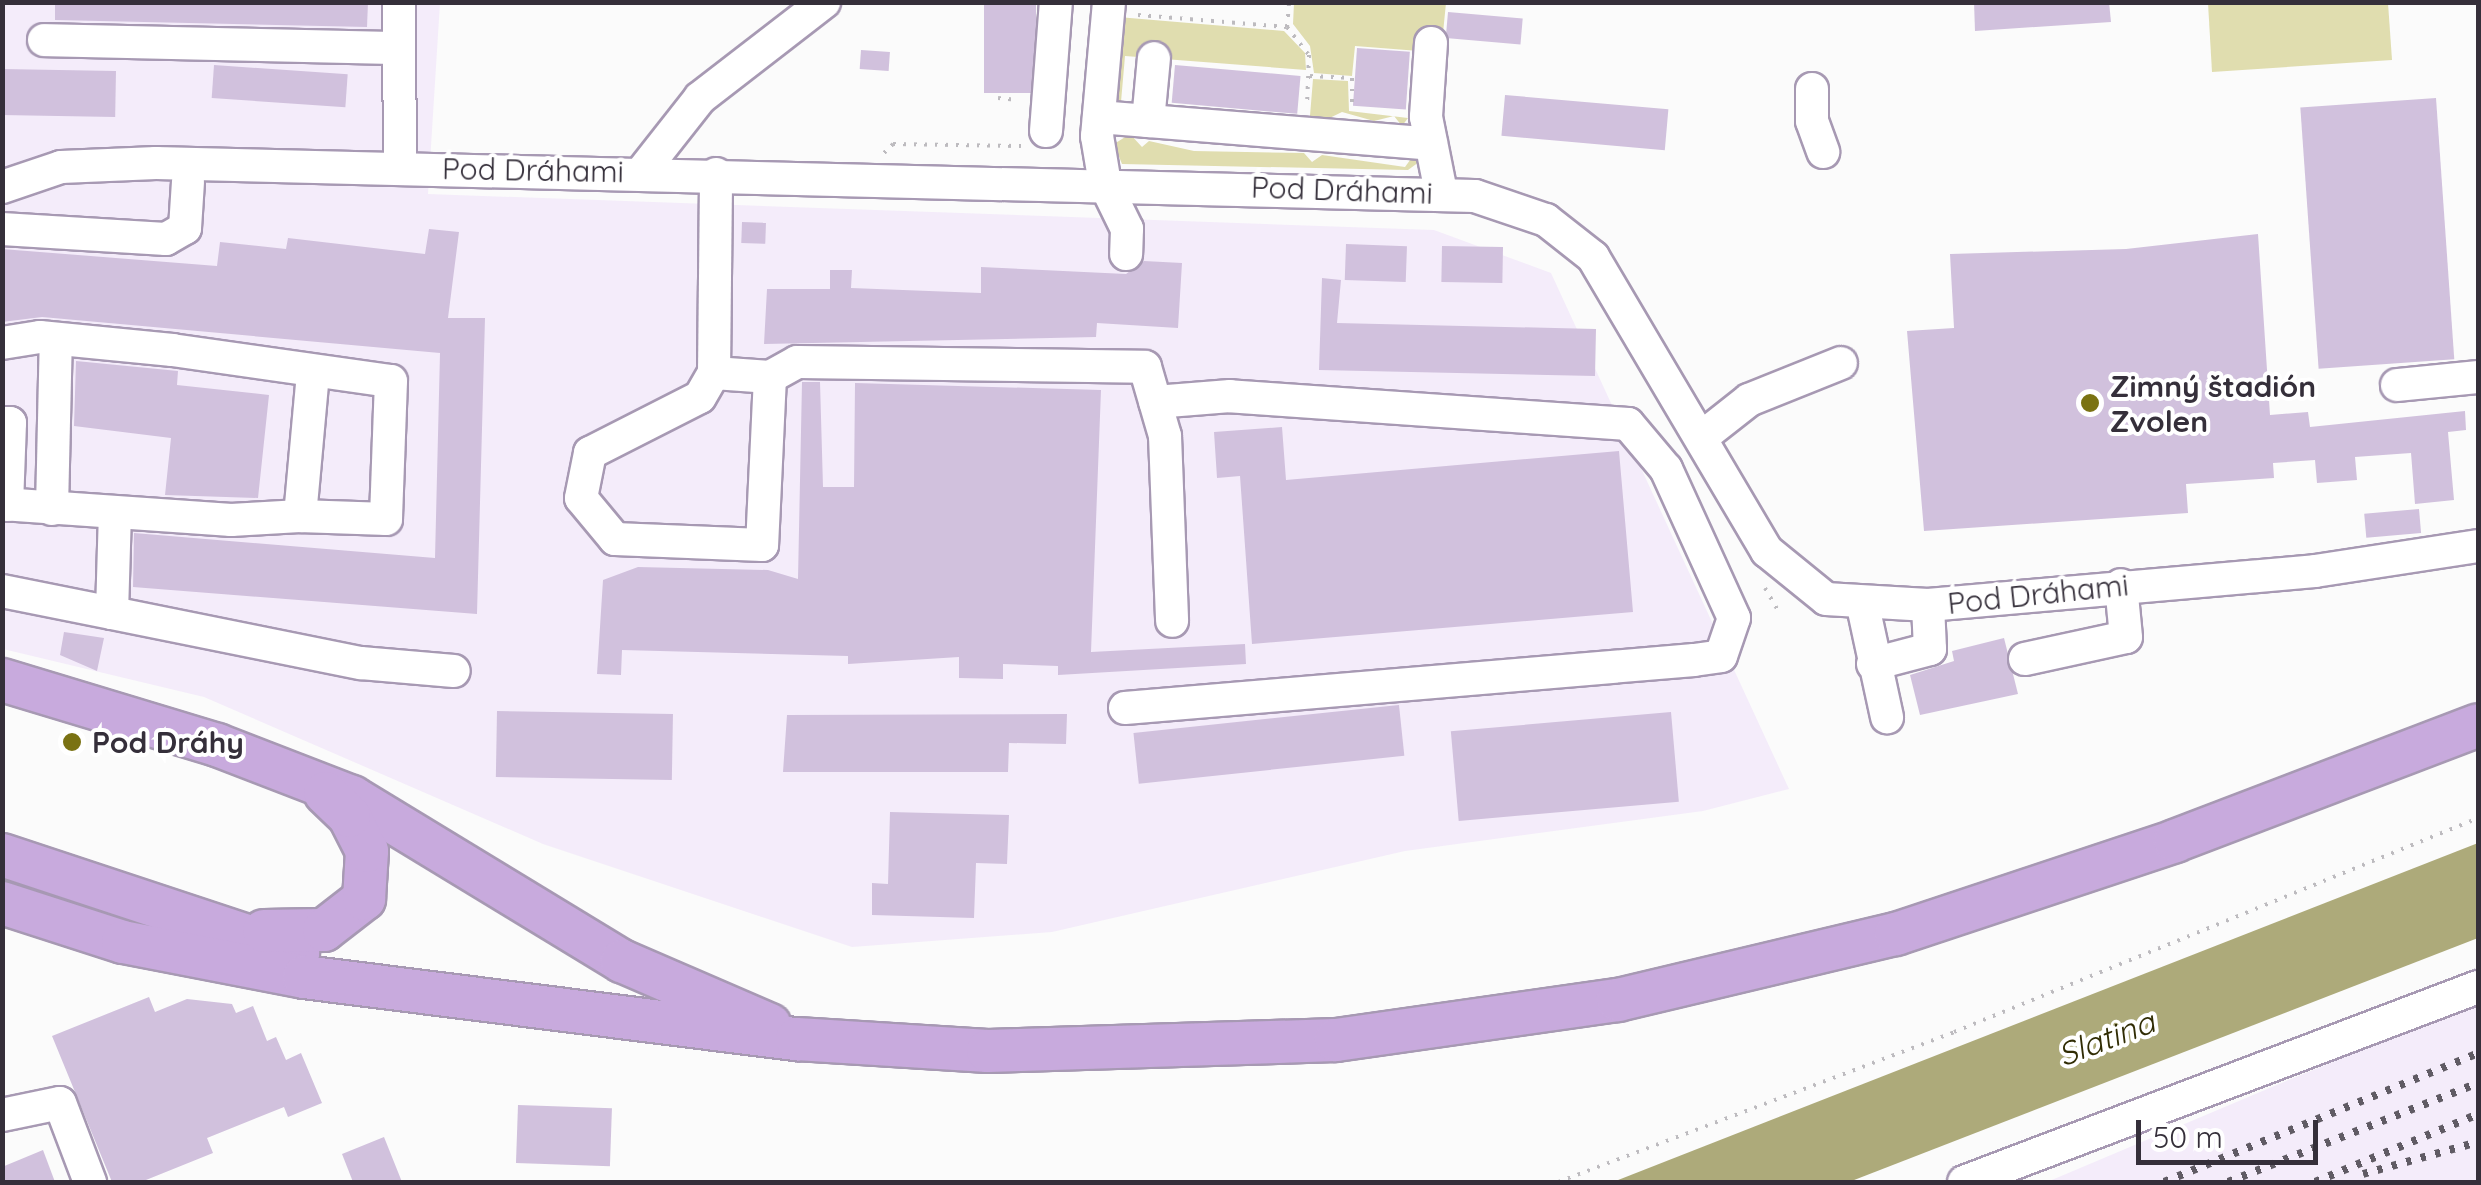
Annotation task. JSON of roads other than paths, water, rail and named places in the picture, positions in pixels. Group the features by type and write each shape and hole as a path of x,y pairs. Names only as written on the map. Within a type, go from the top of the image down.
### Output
{"main road":[{"path":"2,680 218,745 381,813 622,961 798,1039"},
{"path":"2,903 177,955 798,1039 988,1051 1224,1048 1420,1031 1618,1000 1794,962 2003,902 2478,725"},
{"path":"209,926 305,935 354,912 370,882 367,851 349,816 318,786"},
{"path":"2,855 209,926 403,985"}],"street":[{"path":"399,2 400,167"},
{"path":"641,172 700,98 824,2"},
{"path":"1037,138 1056,2"},
{"path":"1109,7 1098,116 1104,184 1127,229 1126,254"},
{"path":"44,40 399,48"},
{"path":"1431,43 1431,144 1441,192"},
{"path":"1148,121 1154,58"},
{"path":"1812,88 1812,121 1823,152"},
{"path":"1098,116 1431,144"},
{"name":"Pod Dráhami","path":"2,188 104,162 1441,192 1523,209 1581,245 1633,313 1780,568 1826,598 1863,606 1928,605 2121,585 2315,571 2478,546"},
{"path":"716,174 714,373 700,397 590,453 581,498 615,540 762,545 770,376"},
{"path":"2,229 166,239 185,228 188,182"},
{"path":"52,509 56,339"},
{"path":"2,344 56,339 391,381 386,519 115,514 5,504 10,423 2,423"},
{"path":"714,373 770,376 797,362 1145,367 1165,436 1172,621"},
{"path":"1702,437 1749,400 1840,363"},
{"path":"300,516 313,372"},
{"path":"2398,385 2478,377"},
{"path":"1124,708 1694,660 1721,656 1734,618 1666,469 1628,424 1230,396 1155,402"},
{"path":"112,613 115,514"},
{"path":"2026,660 2126,637 2121,585"},
{"path":"2,591 361,663 454,671"},
{"path":"1873,664 1930,650 1928,605"},
{"path":"1863,606 1887,717"},
{"path":"1964,1182 2478,987"},
{"path":"2,1115 60,1102 90,1182"}],"water":[{"name":"Slatina","path":"2478,843 2478,938 1849,1182 1613,1182"}],"railway":[{"path":"2164,1182 2478,1053"},
{"path":"2228,1182 2478,1083"},
{"path":"2315,1182 2478,1114"},
{"path":"2363,1174 2478,1142"}],"place":[{"name":"Zimný štadión Zvolen","path":"2090,403"},
{"name":"Pod Dráhy","path":"72,742"}]}
